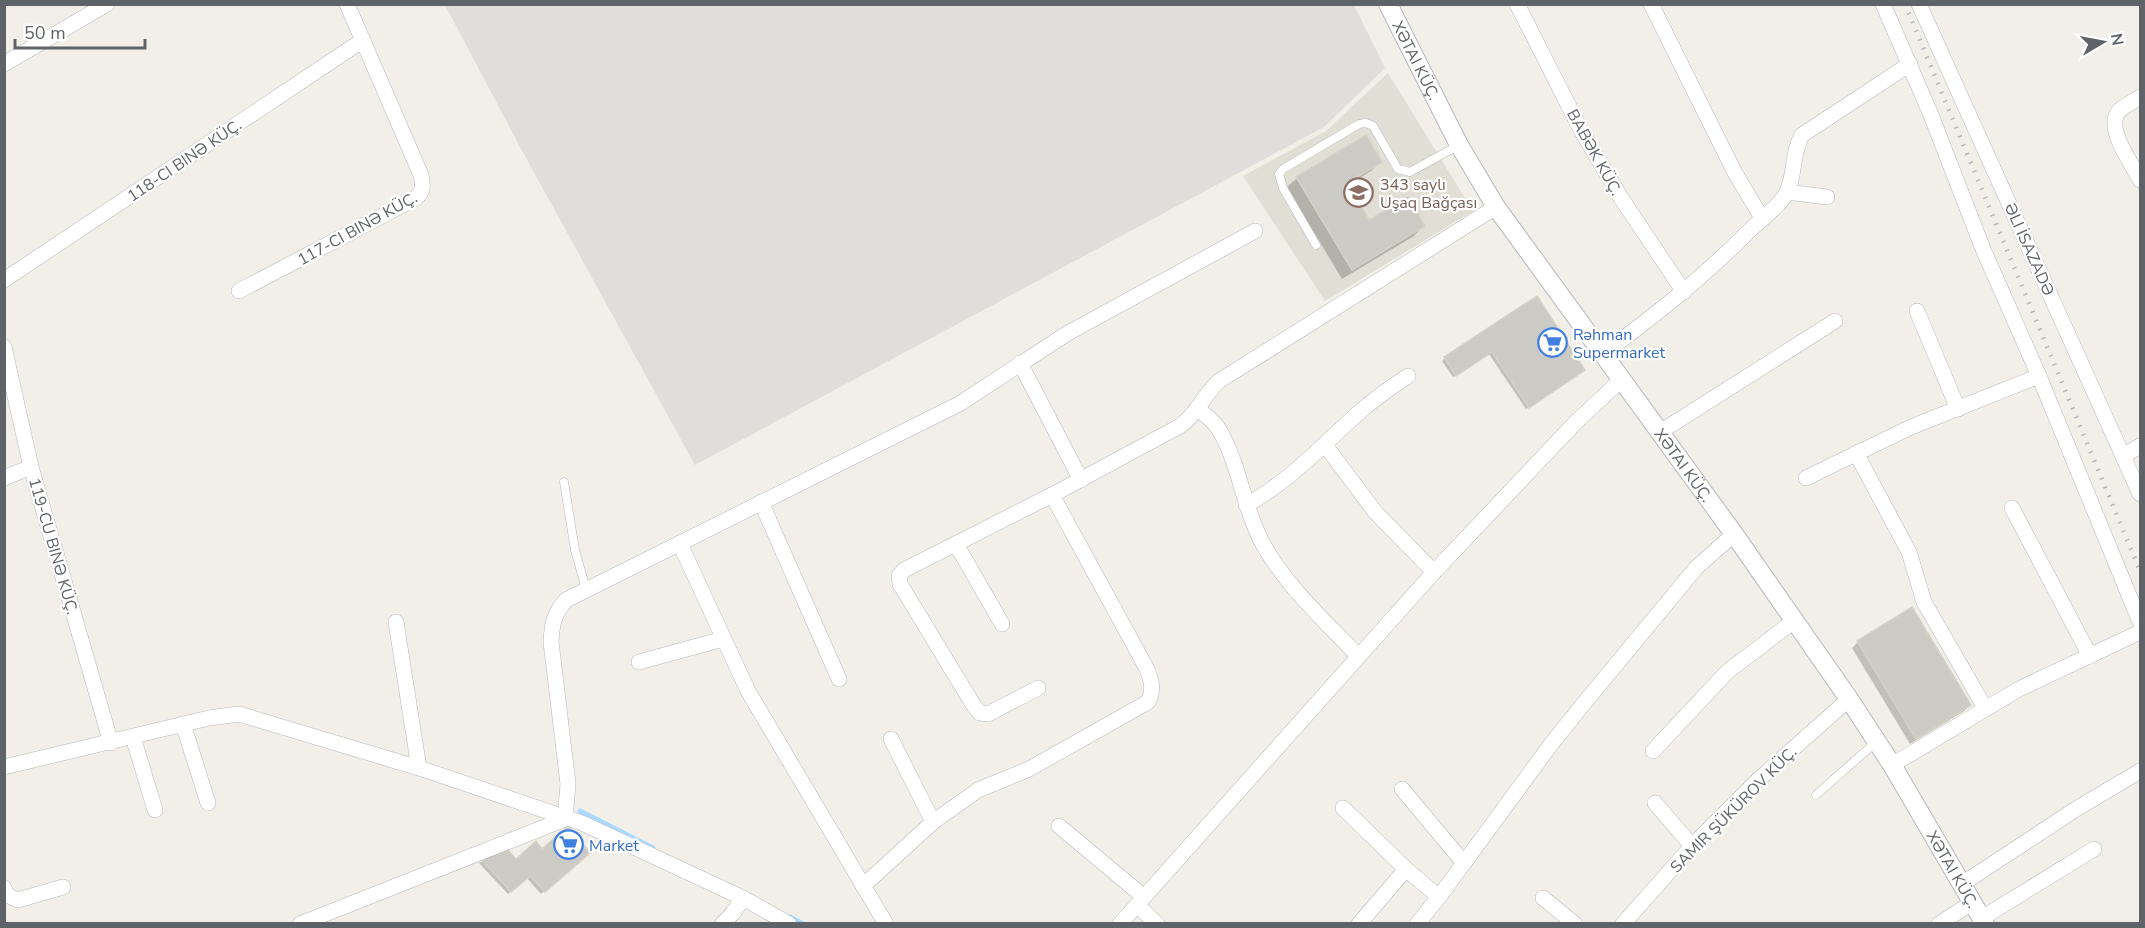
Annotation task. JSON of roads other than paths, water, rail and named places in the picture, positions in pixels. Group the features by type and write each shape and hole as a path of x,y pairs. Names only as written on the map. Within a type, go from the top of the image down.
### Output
{"street":[{"path":"4,64 107,4"},
{"name":"117-CI BINƏ KÜÇ.","path":"239,291 422,193 421,175 347,4"},
{"name":"XƏTAI KÜÇ.","path":"1388,4 1459,145 1496,207 1734,534 1849,699 1892,765 1984,921"},
{"name":"BABƏK KÜÇ.","path":"1517,4 1581,130 1621,198 1684,292"},
{"path":"1651,4 1735,173 1762,218"},
{"path":"1883,4 1910,64 1983,249 2039,376 2140,622"},
{"name":"ƏLI İSAZADƏ","path":"1920,5 2140,494"},
{"name":"118-CI BINƏ KÜÇ.","path":"4,280 363,40"},
{"path":"1603,354 1684,292 1724,257 1783,199 1787,192 1796,145 1802,135 1910,64"},
{"path":"2140,98 2118,111 2114,121 2115,131 2140,180"},
{"path":"1787,192 1827,197"},
{"path":"1038,688 988,714 980,713 900,584 899,576 904,570 1081,480 1180,426 1198,409 1207,393 1219,381 1496,207"},
{"path":"565,819 568,784 551,642 552,622 566,600 959,404 1068,333 1255,231"},
{"path":"1917,310 1958,409"},
{"path":"1660,432 1835,321"},
{"name":"119-CU BINƏ KÜÇ.","path":"4,347 31,467 111,743"},
{"path":"1020,363 1081,480"},
{"path":"1246,505 1268,492 1325,445 1364,408 1408,376"},
{"path":"1806,478 1911,427 2039,376"},
{"path":"1120,924 1434,572 1576,422 1621,380"},
{"path":"1198,409 1217,426 1226,442 1246,505 1262,542 1276,565 1358,656"},
{"path":"1325,445 1376,513 1434,572"},
{"path":"2123,456 2140,446"},
{"path":"1856,453 1909,552 1924,602 1985,708"},
{"path":"4,478 31,467"},
{"path":"863,886 933,822 988,784 1029,769 1139,709 1148,702 1152,694 1152,683 1146,669 1052,495"},
{"path":"761,502 838,679"},
{"path":"2012,508 2090,656"},
{"path":"1417,924 1585,702 1696,568 1734,534"},
{"path":"680,544 748,692 886,924"},
{"path":"956,544 1002,624"},
{"path":"1653,750 1727,672 1795,620"},
{"path":"396,622 419,768"},
{"path":"1892,765 2019,689 2140,632"},
{"path":"639,662 723,639"},
{"name":"SAMIR ŞÜKÜROV KÜÇ.","path":"1623,924 1692,846 1766,772 1849,699"},
{"path":"4,767 111,743 209,717 239,714 419,768 600,830 743,898 789,924"},
{"path":"183,724 208,803"},
{"path":"134,737 155,810"},
{"path":"891,739 933,822"},
{"path":"1962,884 2076,809 2140,771"},
{"path":"1402,789 1464,863"},
{"path":"1655,803 1692,846"},
{"path":"1343,808 1406,869 1439,897"},
{"path":"300,924 339,917 536,829 565,819"},
{"path":"1059,826 1141,901 1156,924"},
{"path":"1984,921 2094,849"},
{"path":"1359,924 1406,869"},
{"path":"4,888 7,895 18,900 63,887"},
{"path":"722,924 743,898"},
{"path":"1543,898 1575,924"},
{"path":"1939,924 1973,902"}],"lane":[{"path":"1316,245 1283,188 1280,174 1283,170 1359,124 1366,123 1373,126 1398,169 1403,171 1410,171 1459,145"},
{"path":"564,482 575,550 586,589"},
{"path":"1816,795 1877,741"}],"waterway":[{"path":"580,811 653,848"},
{"path":"790,917 803,924"}],"railway":[{"path":"1905,4 2140,571"}],"place":[{"name":"343 saylı Uşaq Bağçası","path":"1359,193"},
{"name":"Rəhman Supermarket","path":"1552,343"},
{"name":"Market","path":"568,845"}]}
